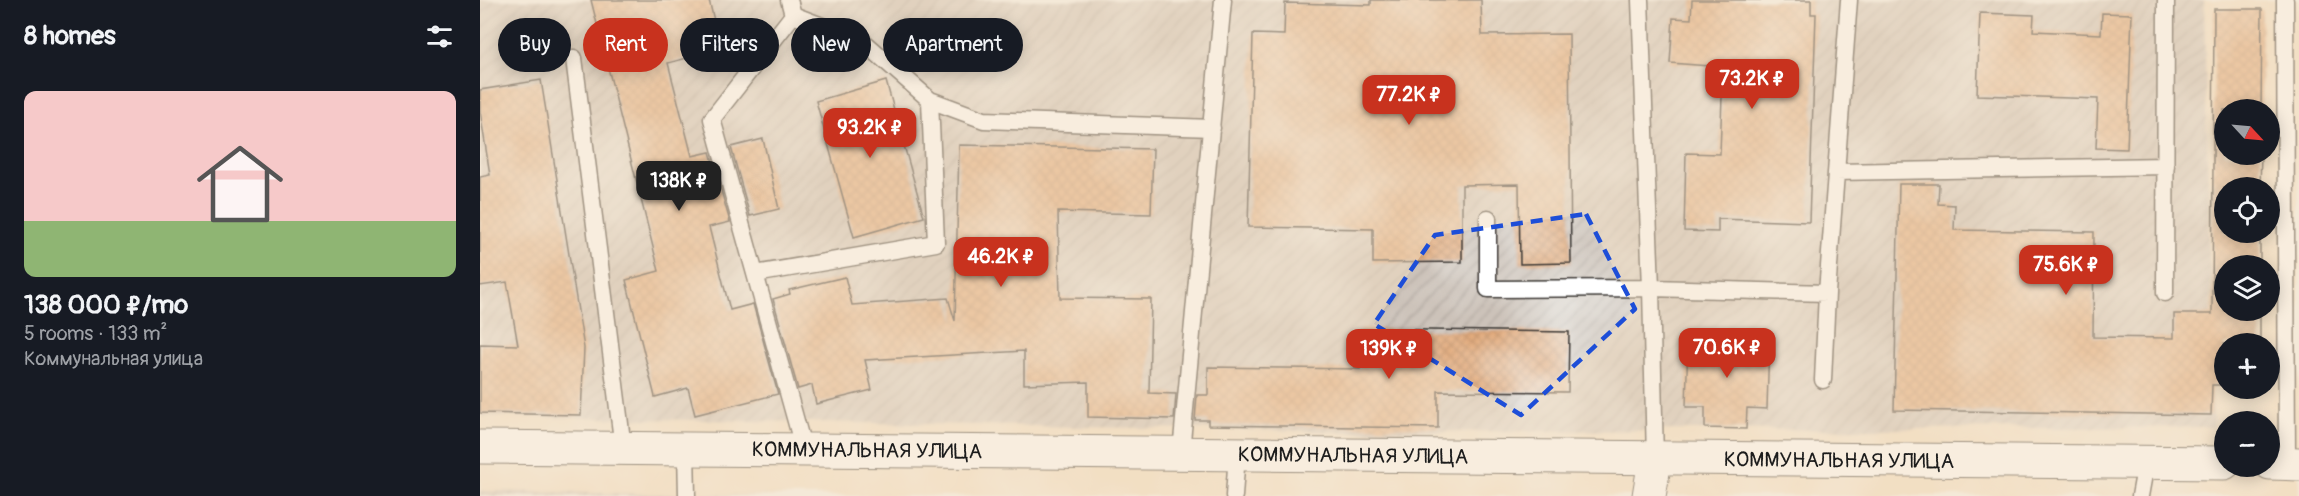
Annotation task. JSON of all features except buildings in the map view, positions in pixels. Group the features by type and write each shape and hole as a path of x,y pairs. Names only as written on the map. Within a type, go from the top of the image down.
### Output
{"street":[{"name":"КОММУНАЛЬНАЯ УЛИЦА","path":"480,447 1238,453 1655,460 2214,463"},
{"path":"1649,496 1655,460"}],"lane":[{"path":"1181,453 1223,0"},
{"path":"1640,0 1655,460"},
{"path":"1823,380 1827,293 1849,0"},
{"path":"2165,293 2166,0"},
{"path":"2285,0 2285,463"},
{"path":"804,450 712,119 791,8 864,42 930,100 984,120 1212,128"},
{"path":"574,58 623,448"},
{"path":"755,274 936,243 930,100"},
{"path":"1836,172 2166,166"},
{"path":"1488,218 1488,289 1651,288 1827,293"},
{"path":"686,448 687,496"},
{"path":"1234,496 1238,453"},
{"path":"2140,496 2146,463"}],"highlighted area":[{"path":"1586,214 1635,309 1521,415 1374,324 1435,235"}],"shaded area":[{"path":"480,0 2204,0 2213,427 1361,432 480,416"},
{"path":"480,491 787,496 480,496"}]}
